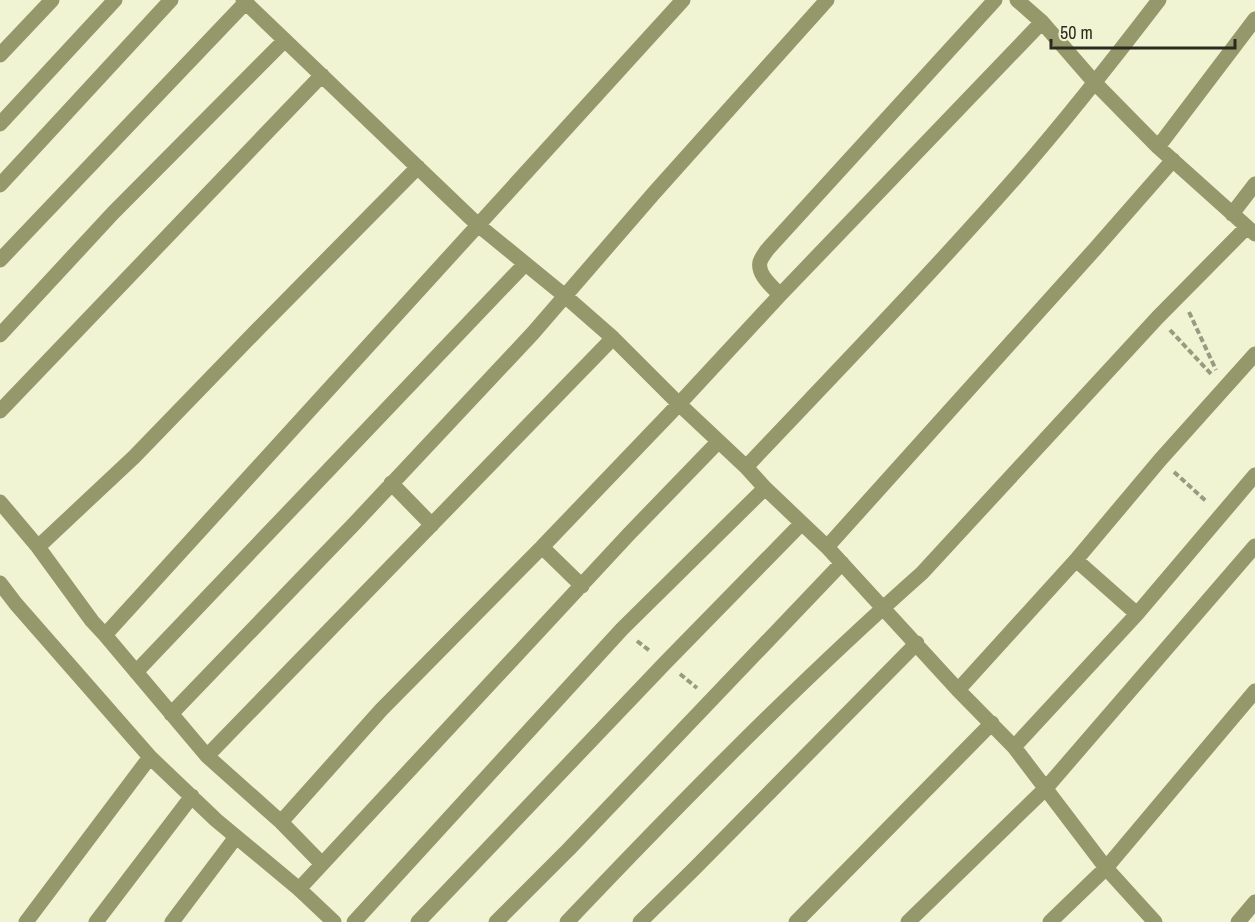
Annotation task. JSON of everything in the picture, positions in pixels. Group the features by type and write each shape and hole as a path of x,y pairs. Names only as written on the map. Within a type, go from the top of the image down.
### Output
{"street":[{"path":"0,55 52,0"},
{"path":"0,124 115,0"},
{"path":"0,185 171,0"},
{"path":"105,635 683,0"},
{"path":"171,714 533,333 654,193 827,0"},
{"path":"780,295 760,270 760,262 767,250 995,0"},
{"path":"567,922 660,824 803,684 922,573 1158,317 1251,231 1158,147 1095,83 1042,22 1017,0"},
{"path":"746,467 940,262 1017,175 1095,83 1159,0"},
{"path":"0,260 244,1 478,225 613,338 842,562 958,690 1014,747 1106,868 1155,922"},
{"path":"1158,147 1255,19"},
{"path":"281,822 381,710 542,547 1042,22"},
{"path":"0,335 113,213 285,40"},
{"path":"0,411 322,75"},
{"path":"827,547 1173,160"},
{"path":"38,547 134,457 418,167"},
{"path":"1232,214 1255,184"},
{"path":"136,672 525,264"},
{"path":"207,756 613,338"},
{"path":"958,690 1076,560 1160,460 1255,354"},
{"path":"299,889 629,534 718,442"},
{"path":"1014,747 1137,614 1255,475"},
{"path":"391,483 432,525"},
{"path":"354,922 622,629 765,488"},
{"path":"0,502 38,547 93,621 207,756 281,822 322,864"},
{"path":"418,922 801,524"},
{"path":"908,922 1046,788 1255,546"},
{"path":"542,547 582,586"},
{"path":"1076,560 1137,614"},
{"path":"496,922 569,849 842,562"},
{"path":"0,583 150,758 334,922"},
{"path":"640,922 916,644"},
{"path":"1050,922 1106,868 1255,690"},
{"path":"796,922 992,723"},
{"path":"26,922 150,758"},
{"path":"96,922 192,796"},
{"path":"172,922 236,837"},
{"path":"1238,922 1255,902"}],"path":[{"path":"1182,295 1224,388"},
{"path":"1158,317 1224,388"}]}
